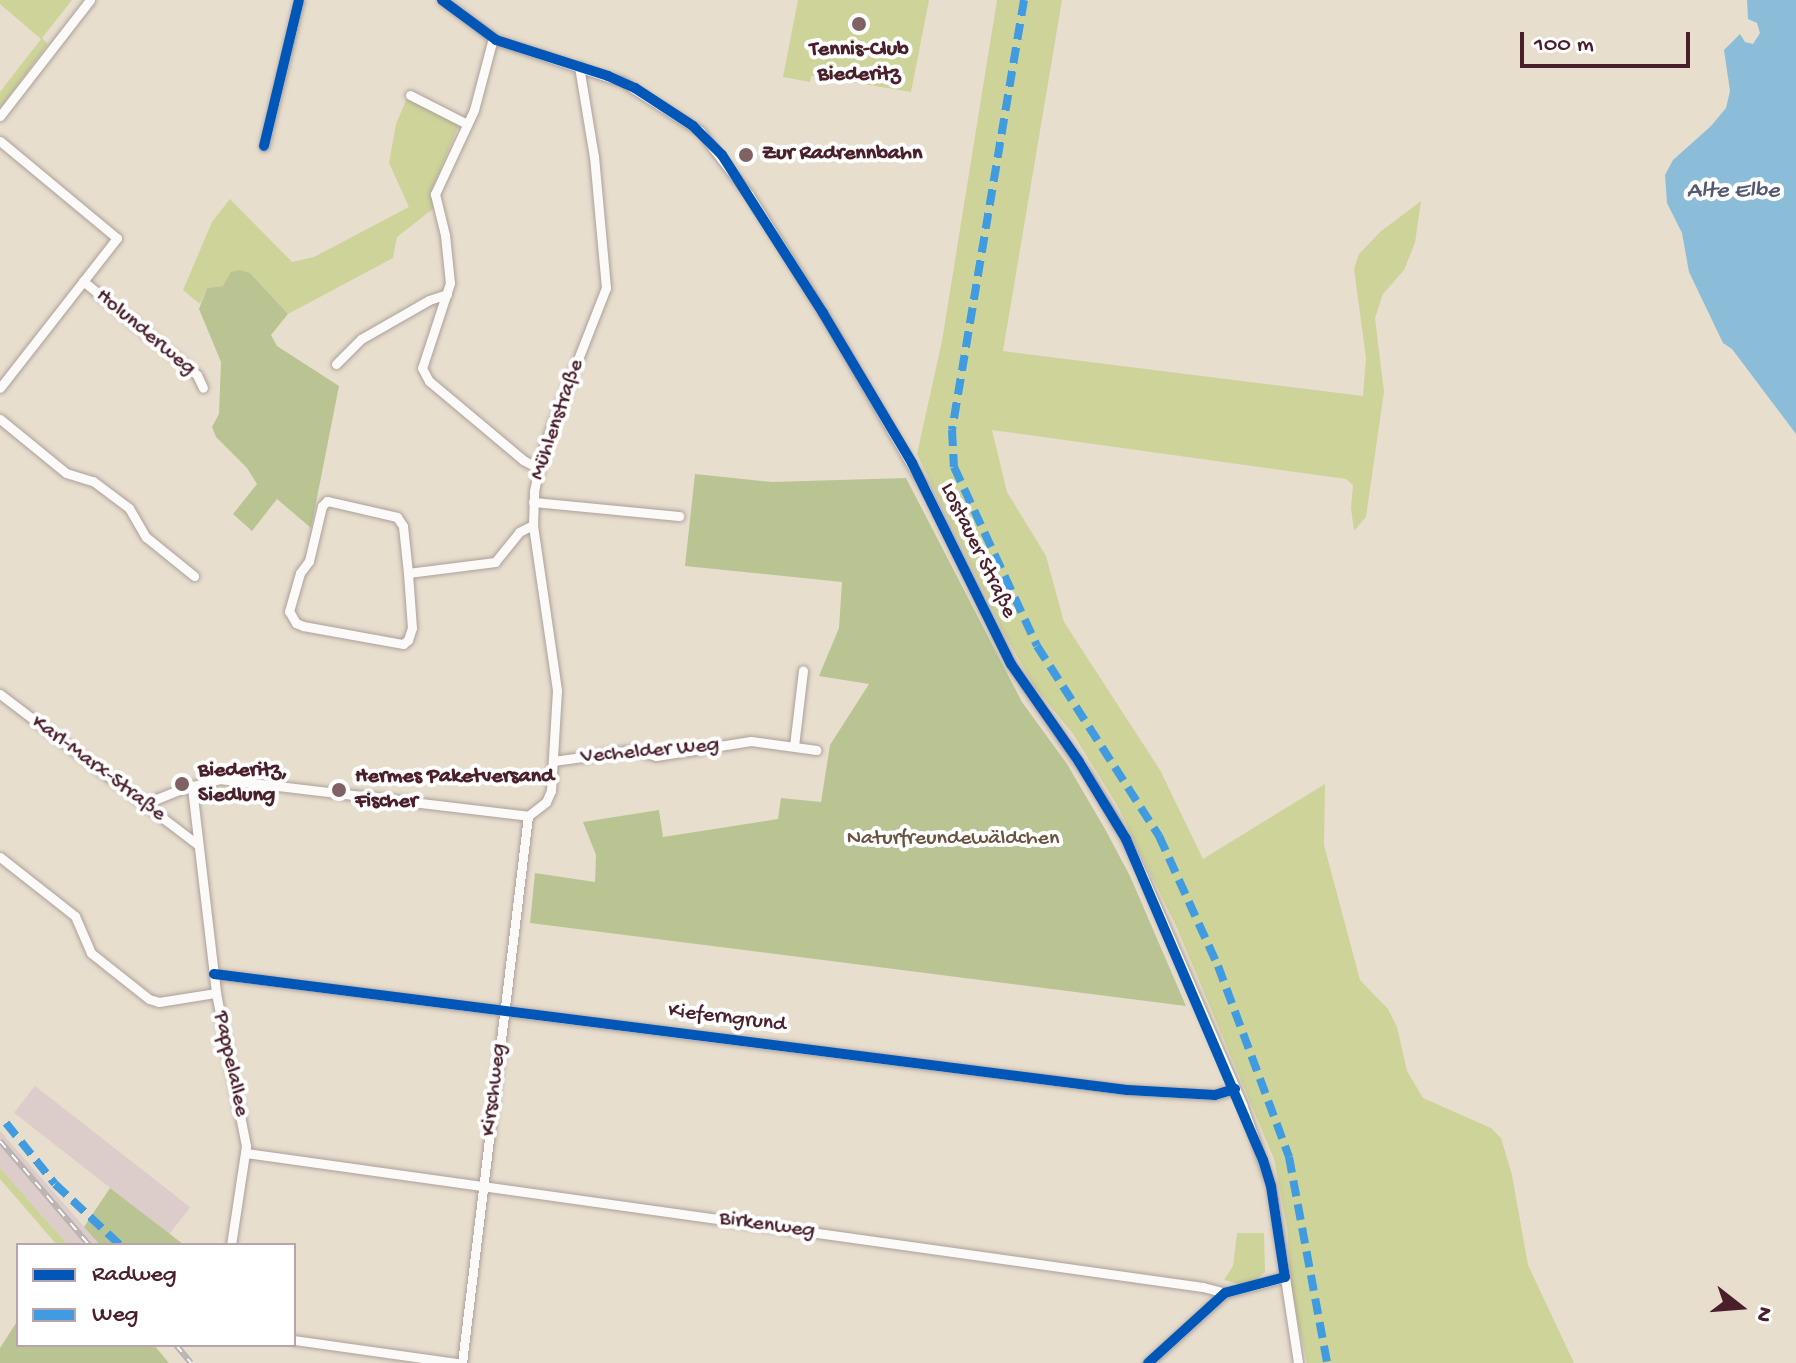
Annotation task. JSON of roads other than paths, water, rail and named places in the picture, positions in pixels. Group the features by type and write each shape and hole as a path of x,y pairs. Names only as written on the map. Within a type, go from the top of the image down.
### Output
{"street":[{"path":"0,116 90,0"},
{"path":"264,146 299,0"},
{"name":"Lostauer Straße","path":"442,0 493,38 623,82 682,117 710,141 749,195 912,463 1011,664 1079,762 1126,839 1235,1089 1271,1186 1298,1363"},
{"path":"493,38 467,124 435,194 448,253 447,294 424,360 423,373 523,460 538,468"},
{"name":"Mühlenstraße","path":"528,816 546,802 553,761 555,661 533,525 538,468 606,288 594,157 579,66"},
{"path":"410,95 467,124"},
{"name":"Holunderweg","path":"0,141 117,238 0,388"},
{"name":"Holunderweg","path":"83,281 197,375 203,388"},
{"path":"336,364 361,339 429,300 447,294"},
{"path":"0,419 66,473 93,481 129,508 146,537 194,576"},
{"path":"327,501 397,517 403,526 408,573 412,628 403,644 303,626 296,623 289,611 300,573 309,561 322,506 327,501"},
{"path":"533,502 679,516"},
{"path":"408,573 495,562 519,532 533,525"},
{"path":"794,746 803,671"},
{"name":"Karl-Marx-Straße","path":"2,699 197,844"},
{"name":"Vechelder Weg","path":"553,761 634,750 656,756 751,741 816,750"},
{"path":"144,804 211,780 229,780 528,816"},
{"name":"Pappelallee","path":"192,788 216,993 246,1153 231,1243"},
{"name":"Kirschweg","path":"459,1363 528,816"},
{"path":"0,857 75,916 91,953 149,999 159,1002 216,993"},
{"name":"Kieferngrund","path":"214,974 1127,1090 1215,1095 1235,1089"},
{"name":"Birkenweg","path":"246,1153 1203,1287 1225,1293 1285,1277"},
{"path":"1148,1363 1225,1293"},
{"path":"296,1340 459,1363"}],"water":[{"name":"Alte Elbe","path":"1747,0 1796,0 1796,434 1732,349 1723,343 1689,272 1682,233 1667,203 1665,175 1673,160 1726,108 1730,91 1724,50 1740,34 1745,42 1753,44 1760,33 1757,23 1748,19"}],"railway":[{"path":"0,1141 87,1243"},
{"path":"178,1347 191,1363"}],"place":[{"name":"Tennis-Club Biederitz","path":"859,24"},
{"name":"Zur Radrennbahn","path":"746,155"},
{"name":"Biederitz, Siedlung","path":"182,784"},
{"name":"Hermes Paketversand Fischer","path":"339,790"}],"park label":[{"name":"Naturfreundewäldchen","path":"953,840"}]}
